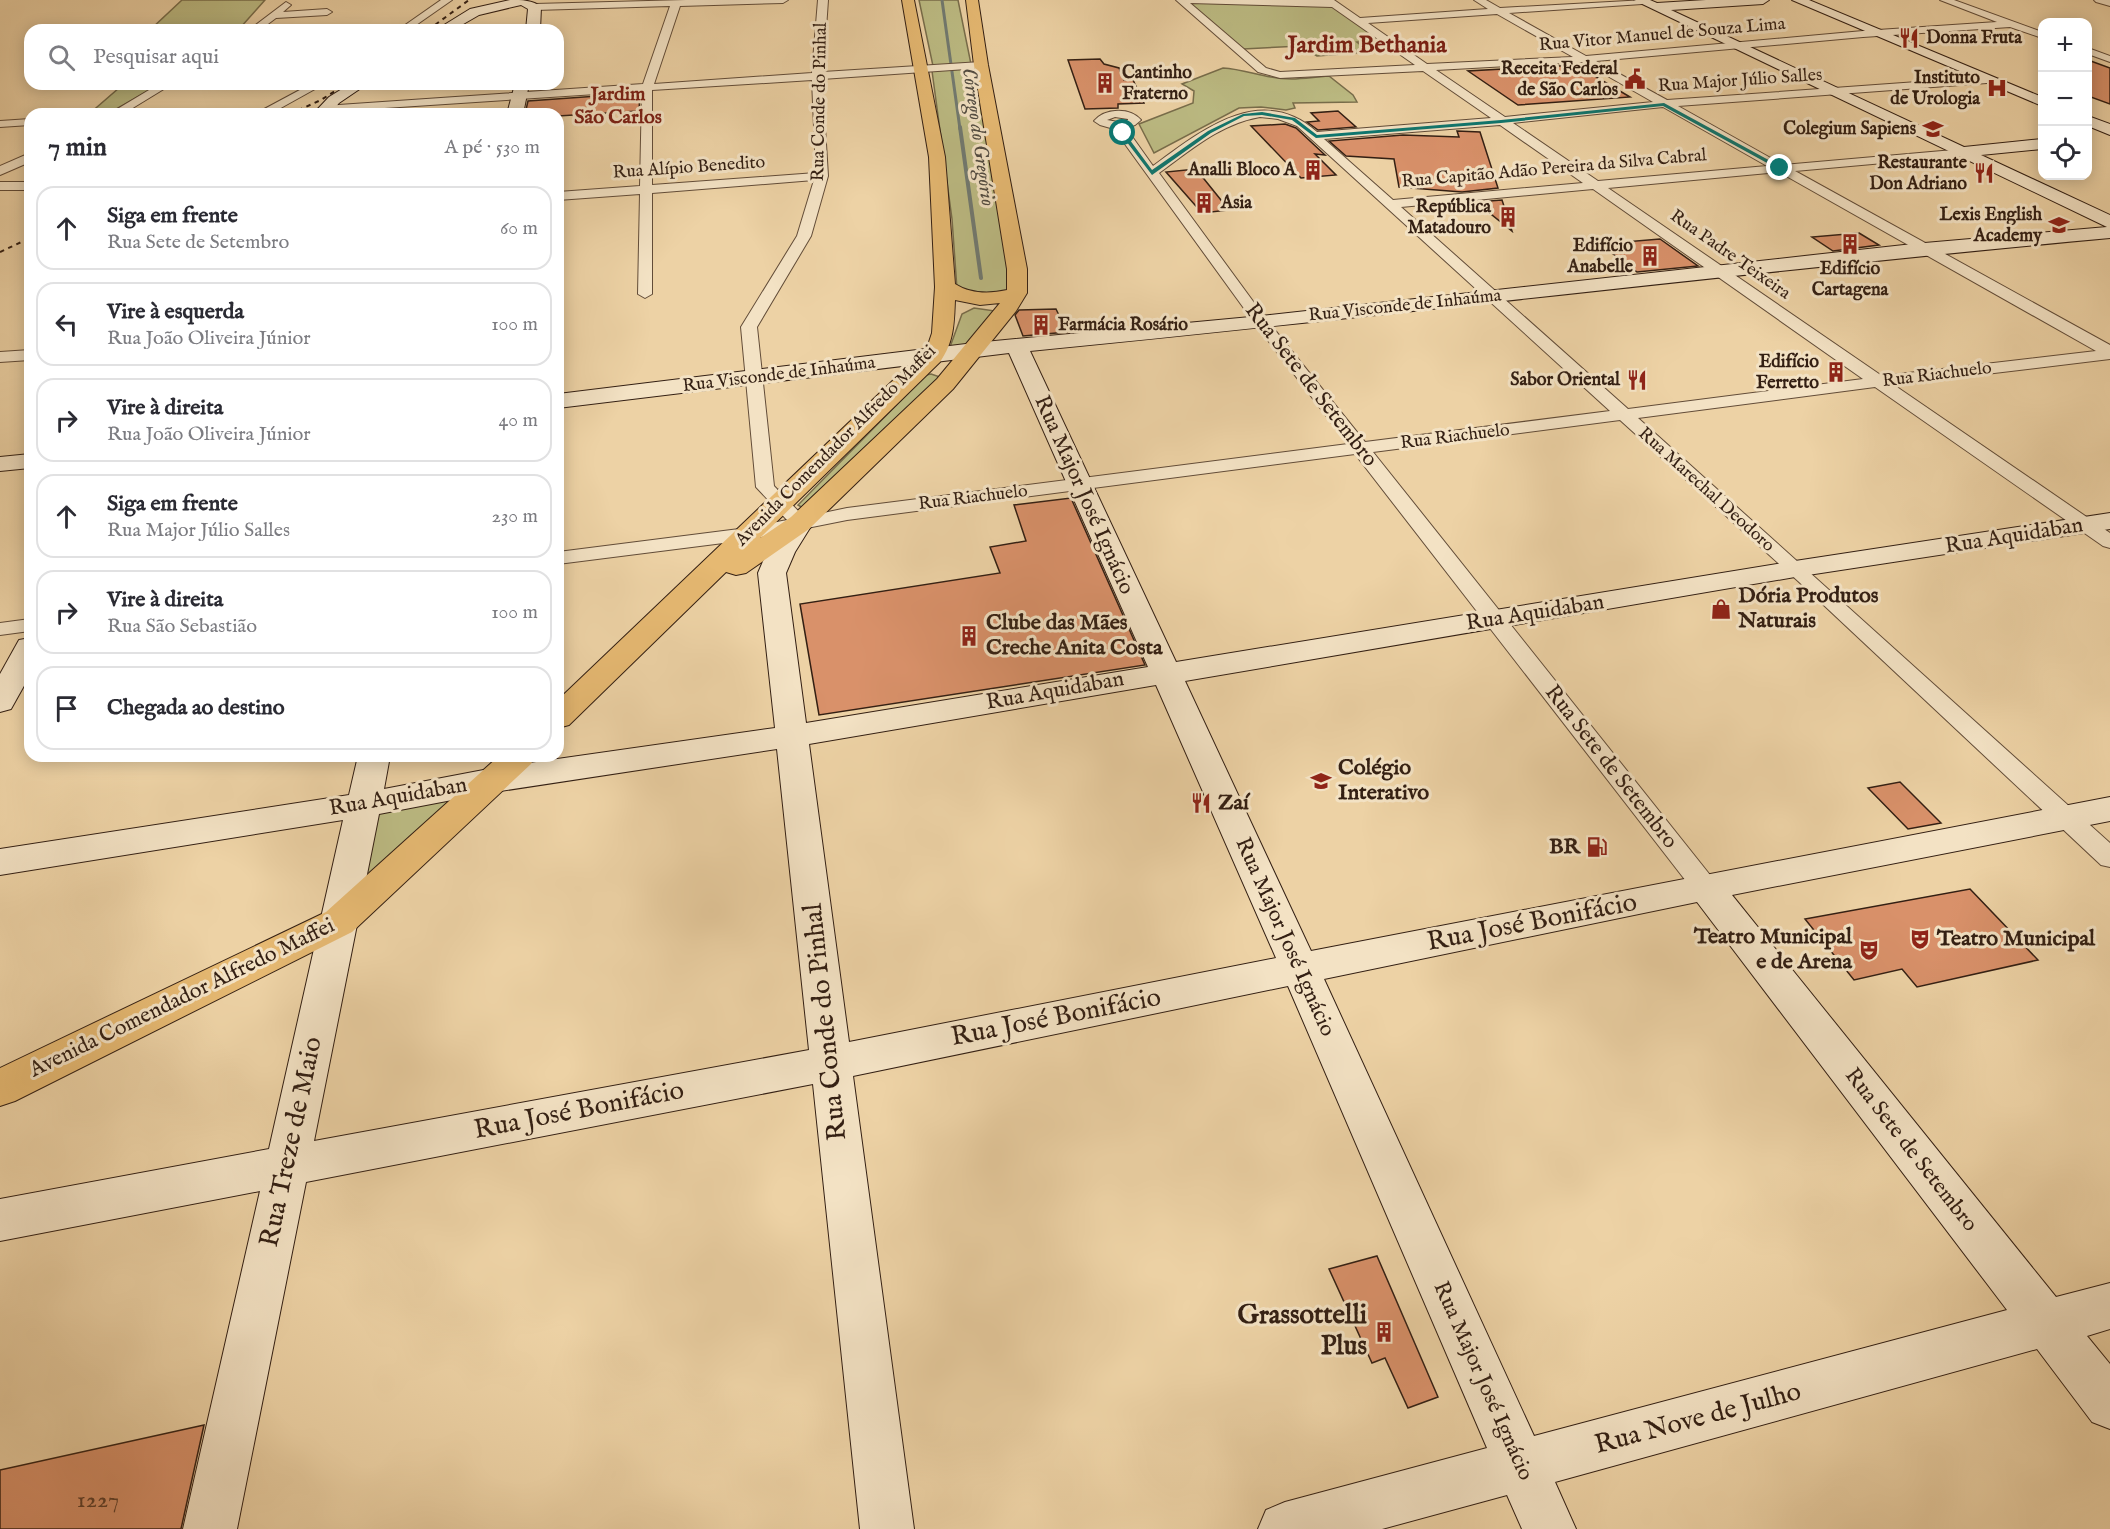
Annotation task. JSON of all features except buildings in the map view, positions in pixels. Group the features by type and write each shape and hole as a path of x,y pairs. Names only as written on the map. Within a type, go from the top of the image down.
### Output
{"main road":[{"name":"Avenida Comendador Alfredo Maffei","path":"564,712 747,534 790,513 932,357 943,338 945,287 937,157 926,69 908,0"},
{"path":"972,0 974,66 1017,269 1012,302"},
{"path":"945,287 972,299 1012,302"},
{"name":"Avenida Comendador Alfredo Maffei","path":"665,615 945,384 1012,302"},
{"path":"945,312 981,305 1000,307 1012,302"},
{"name":"Avenida Comendador Alfredo Maffei","path":"0,1089 339,922 513,762"}],"street":[{"path":"263,24 293,0"},
{"path":"412,24 447,0"},
{"path":"454,24 475,12 530,2 568,7 783,0"},
{"name":"Rua Conde do Pinhal","path":"822,0 817,76 822,176 804,236 749,327 765,487 790,513 781,552 772,573 793,736 831,1063 831,1080 887,1529"},
{"path":"1181,0 1331,2"},
{"name":"Rua Vitor Manuel de Souza Lima","path":"1181,0 1262,70 1272,74 1584,59 1877,33 2010,24"},
{"path":"1479,0 2110,353"},
{"path":"1357,21 1654,2 1763,0"},
{"path":"1798,0 2038,100"},
{"path":"1945,0 2038,33"},
{"path":"2099,0 2110,3"},
{"path":"530,2 532,24"},
{"name":"Rua Padre Teixeira","path":"1331,2 1876,382 2097,523 2110,542"},
{"path":"1654,2 1737,46 1832,92 2110,222"},
{"path":"645,294 648,189 647,87 676,3"},
{"path":"276,15 330,9 319,21"},
{"path":"2092,52 2110,59"},
{"path":"564,89 647,87 974,66"},
{"name":"Rua Major Júlio Salles","path":"1316,136 1501,121 1664,104 1987,80"},
{"path":"125,108 156,90"},
{"path":"273,108 307,90"},
{"path":"328,108 352,90"},
{"path":"359,108 521,90 516,108"},
{"name":"Rua Marechal Deodoro","path":"1152,173 1209,132 1243,115 1273,115 1293,119 1301,124 1795,569 2110,858"},
{"path":"0,124 24,122"},
{"path":"2092,123 2110,130"},
{"name":"Rua Sete de Setembro","path":"1118,126 1262,322 1360,449 2110,1404"},
{"path":"2092,139 2110,137"},
{"name":"Rua Capitão Adão Pereira da Silva Cabral","path":"1391,204 2038,144"},
{"path":"0,171 24,159"},
{"name":"Rua Alípio Benedito","path":"564,196 822,176"},
{"path":"0,186 24,186"},
{"name":"Rua Visconde de Inhaúma","path":"564,400 932,357 974,350 1018,348 1718,271 2110,232"},
{"name":"Rua Major José Ignácio","path":"1018,348 1300,970 1549,1529"},
{"name":"Rua Riachuelo","path":"790,513 846,514 2110,353"},
{"path":"0,357 24,355"},
{"path":"0,464 24,462"},
{"name":"Rua Aquidaban","path":"0,862 362,805 494,780 793,736 1795,569 2097,523"},
{"path":"564,557 747,534"},
{"path":"0,629 24,626"},
{"path":"0,702 24,658"},
{"name":"Rua Treze de Maio","path":"210,1529 373,762"},
{"name":"Rua José Bonifácio","path":"0,1220 831,1063 1706,887 2110,809"},
{"name":"Rua Nove de Julho","path":"1286,1529 2110,1306"}],"shaded area":[{"path":"182,0 265,0 244,24 156,24"},
{"path":"919,0 958,0 971,64 933,66"},
{"path":"1187,2 1332,5 1380,40 1357,42 1369,52 1317,56 1301,46 1243,49"},
{"path":"975,68 997,181 1010,290 990,296 957,289 952,219 932,71"},
{"path":"1223,68 1285,79 1329,76 1353,95 1357,102 1293,103 1295,108 1286,110 1261,107 1239,108 1154,153 1139,124 1193,103 1194,91 1182,84"},
{"path":"117,90 150,90 118,108 96,108"},
{"path":"974,308 995,311 966,348 950,347 962,314"},
{"path":"926,375 940,377 803,508 798,505"},
{"path":"494,780 339,922 362,805"}],"waterway":[{"name":"Córrego do Gregório","path":"942,0 960,129"},
{"name":"Córrego do Gregório","path":"960,127 981,278"}],"railway":[{"path":"436,24 469,0"},
{"path":"303,108 337,90"},
{"path":"0,252 24,241"}],"place":[{"name":"Donna Fruta","path":"1909,38"},
{"name":"Receita Federal de São Carlos","path":"1635,79"},
{"name":"Cantinho Fraterno","path":"1105,83"},
{"name":"Instituto de Urologia","path":"1997,88"},
{"name":"Colegium Sapiens","path":"1933,129"},
{"name":"Analli Bloco A","path":"1313,170"},
{"name":"Restaurante Don Adriano","path":"1984,173"},
{"name":"Asia","path":"1204,203"},
{"name":"República Matadouro","path":"1508,217"},
{"name":"Lexis English Academy","path":"2059,225"},
{"name":"Edifício Cartagena","path":"1850,244"},
{"name":"Edifício Anabelle","path":"1650,256"},
{"name":"Farmácia Rosário","path":"1041,325"},
{"name":"Edifício Ferretto","path":"1836,372"},
{"name":"Sabor Oriental","path":"1637,380"},
{"name":"Dória Produtos Naturais","path":"1721,609"},
{"name":"Clube das Mães Creche Anita Costa","path":"969,636"},
{"name":"Colégio Interativo","path":"1321,781"},
{"name":"Zaí","path":"1201,803"},
{"name":"BR","path":"1597,847"},
{"name":"Teatro Municipal","path":"1920,939"},
{"name":"Teatro Municipal e de Arena","path":"1869,950"},
{"name":"Grassottelli Plus","path":"1384,1332"}],"district":[{"name":"Jardim Bethania","path":"1367,45"},
{"name":"Jardim São Carlos","path":"618,106"}],"route":[{"path":"1123,133 1152,173 1209,132 1243,115 1262,114 1293,119 1316,136 1501,121 1664,104 1780,168"}]}
